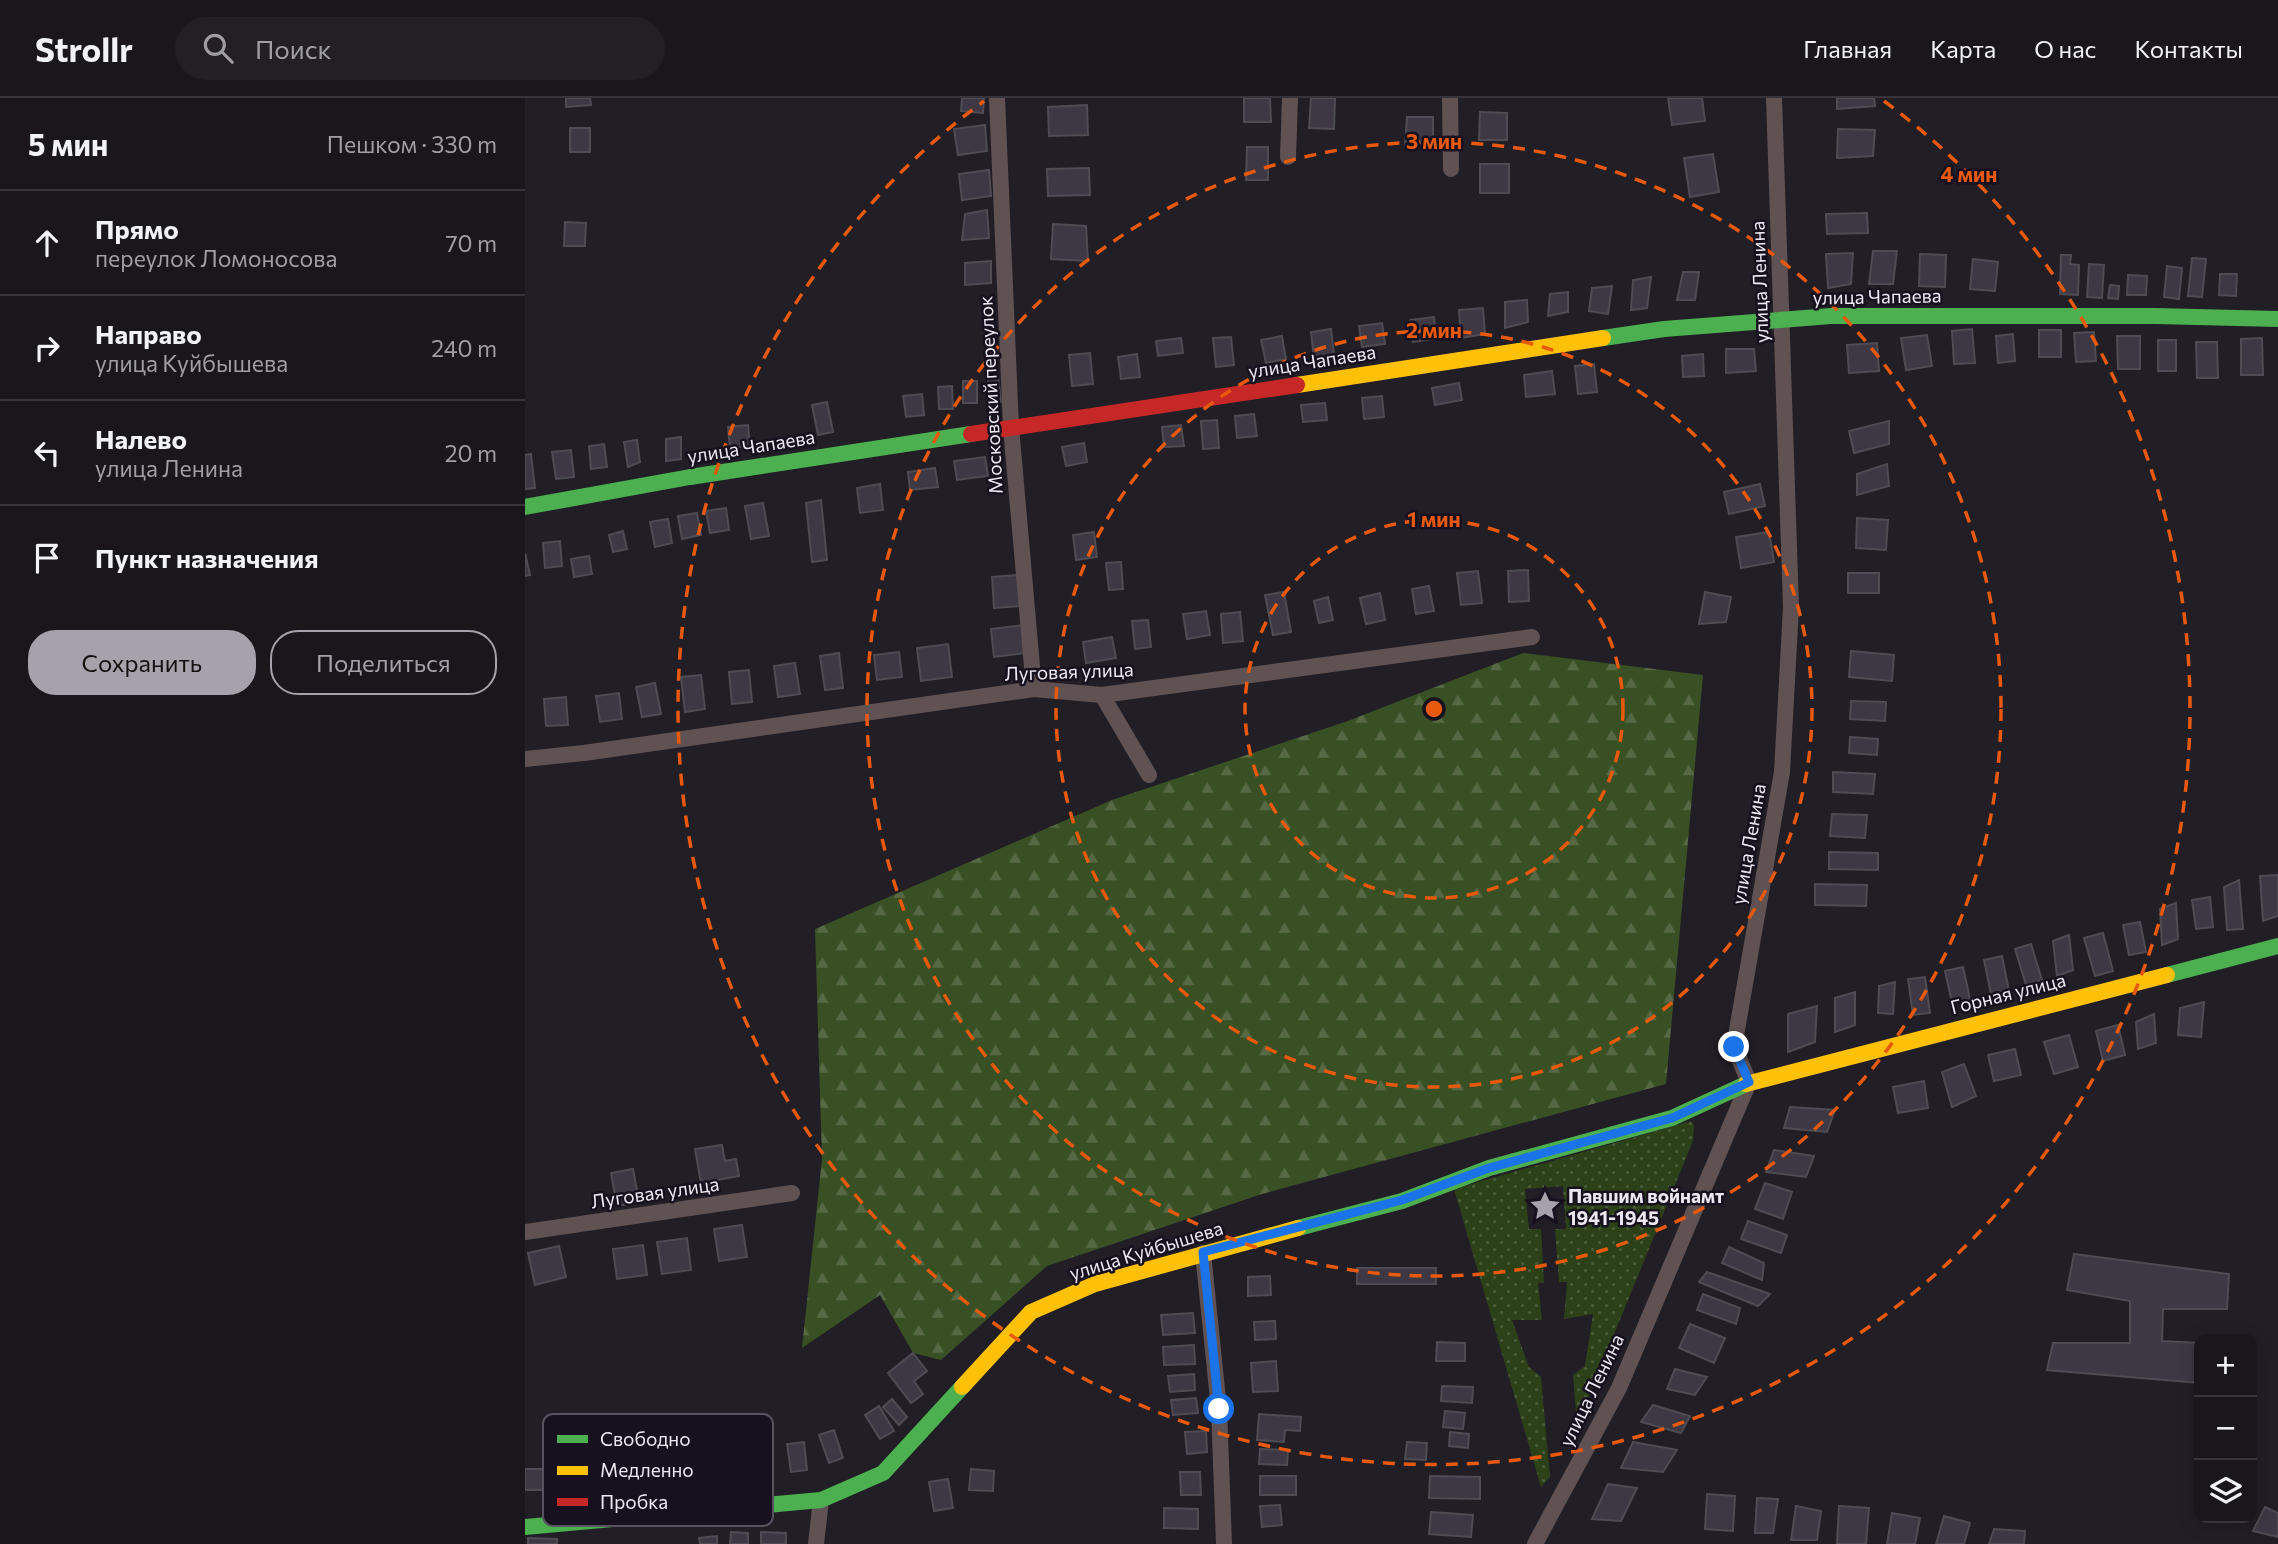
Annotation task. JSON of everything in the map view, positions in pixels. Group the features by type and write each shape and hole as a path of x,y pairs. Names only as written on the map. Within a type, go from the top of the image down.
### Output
{"street":[{"name":"Московский переулок","path":"997,98 1011,428 1034,689"},
{"path":"1289,157 1290,98"},
{"path":"1450,98 1451,169"},
{"name":"улица Ленина","path":"1535,1544 1619,1388 1749,1082 1734,1047 1781,772 1791,607 1775,98"},
{"name":"улица Чапаева","path":"525,508 690,477 1664,329 1831,316 2156,316 2278,319"},
{"name":"Луговая улица","path":"525,759 1034,689 1102,695 1532,637"},
{"path":"1102,695 1149,775"},
{"name":"Горная улица","path":"1749,1082 2278,946"},
{"name":"улица Куйбышева","path":"773,1504 821,1500 883,1473 1031,1312 1095,1284 1203,1252 1402,1200 1489,1168 1672,1118 1749,1082"},
{"name":"Луговая улица","path":"525,1232 792,1194"},
{"path":"1203,1252 1219,1409 1224,1544"},
{"path":"816,1544 821,1500"},
{"name":"улица Куйбышева","path":"525,1527 543,1525"}],"green space":[{"path":"1523,653 1703,675 1666,1084 1262,1194 1047,1266 941,1360 913,1353 880,1295 802,1348 822,1159 815,929 1112,800 1345,722"},
{"path":"1691,1121 1694,1126 1693,1141 1577,1425 1573,1375 1585,1366 1593,1314 1564,1319 1567,1282 1559,1282 1555,1229 1566,1229 1563,1186 1525,1189 1529,1229 1541,1229 1544,1283 1538,1283 1542,1320 1512,1320 1529,1367 1541,1377 1550,1477 1541,1487 1454,1189"}],"building":[{"path":"566,98 590,98 591,105 566,107"},
{"path":"962,98 984,98 983,113 961,111"},
{"path":"1244,98 1270,98 1271,122 1244,122"},
{"path":"1311,98 1335,98 1334,129 1309,128"},
{"path":"1668,98 1702,98 1705,121 1672,125"},
{"path":"1837,98 1874,98 1875,106 1837,109"},
{"path":"1087,105 1088,135 1049,136 1048,107"},
{"path":"1480,112 1507,113 1507,140 1479,140"},
{"path":"1407,117 1433,117 1433,143 1405,145"},
{"path":"985,125 987,151 958,155 954,129"},
{"path":"570,128 590,128 590,152 570,152"},
{"path":"1838,129 1875,130 1873,156 1837,158"},
{"path":"1247,147 1268,147 1268,180 1246,180"},
{"path":"1713,154 1719,192 1690,197 1684,158"},
{"path":"1480,164 1509,164 1509,193 1480,193"},
{"path":"1089,168 1090,195 1048,196 1047,169"},
{"path":"989,170 991,196 962,200 959,174"},
{"path":"987,210 989,238 962,240 965,214"},
{"path":"1867,213 1868,233 1827,234 1826,214"},
{"path":"565,222 586,223 585,246 564,246"},
{"path":"1053,224 1086,226 1088,261 1051,259"},
{"path":"1873,251 1897,251 1893,284 1869,284"},
{"path":"1853,253 1851,284 1828,288 1826,254"},
{"path":"1920,254 1946,255 1945,287 1919,286"},
{"path":"2061,255 2071,255 2070,264 2079,265 2078,295 2060,294"},
{"path":"2192,258 2206,259 2202,297 2188,296"},
{"path":"1973,259 1998,262 1995,291 1970,289"},
{"path":"991,261 991,283 965,285 965,263"},
{"path":"2089,264 2104,265 2102,298 2087,297"},
{"path":"2167,266 2182,268 2179,299 2164,297"},
{"path":"1683,272 1699,272 1695,300 1677,300"},
{"path":"2220,274 2237,274 2236,296 2219,295"},
{"path":"2128,275 2147,276 2146,295 2127,295"},
{"path":"1651,277 1647,308 1631,310 1633,280"},
{"path":"2110,285 2119,286 2118,299 2108,298"},
{"path":"1612,286 1608,314 1589,311 1592,288"},
{"path":"1568,292 1568,312 1548,316 1550,294"},
{"path":"1527,300 1528,322 1505,328 1505,302"},
{"path":"1483,308 1485,334 1461,338 1459,310"},
{"path":"1434,317 1436,339 1413,342 1410,320"},
{"path":"1382,323 1385,344 1362,347 1359,326"},
{"path":"1331,329 1334,355 1314,358 1311,332"},
{"path":"1972,329 1975,363 1954,364 1952,331"},
{"path":"2039,330 2061,330 2061,357 2039,357"},
{"path":"2094,332 2096,361 2076,362 2074,333"},
{"path":"2013,334 2015,361 1998,363 1996,336"},
{"path":"1927,335 1932,366 1906,370 1901,338"},
{"path":"1282,336 1286,359 1266,363 1261,340"},
{"path":"2117,336 2140,336 2140,369 2118,369"},
{"path":"1231,337 1234,365 1216,367 1213,338"},
{"path":"1181,338 1183,353 1158,356 1156,341"},
{"path":"2262,338 2263,375 2241,375 2241,339"},
{"path":"2158,340 2176,340 2176,371 2158,371"},
{"path":"2196,342 2217,342 2218,378 2197,378"},
{"path":"1877,343 1879,371 1849,373 1847,345"},
{"path":"1726,349 1754,349 1756,371 1726,373"},
{"path":"1090,353 1093,384 1072,386 1069,355"},
{"path":"1137,354 1140,377 1121,379 1118,357"},
{"path":"1703,354 1704,376 1683,377 1682,356"},
{"path":"1594,364 1597,392 1578,394 1575,366"},
{"path":"1552,371 1555,394 1526,397 1524,375"},
{"path":"998,377 1001,402 989,404 988,379"},
{"path":"963,381 977,381 977,403 963,403"},
{"path":"1459,383 1462,400 1435,405 1432,388"},
{"path":"952,386 953,409 939,409 938,387"},
{"path":"922,394 924,415 906,417 903,396"},
{"path":"1382,396 1384,417 1364,419 1362,398"},
{"path":"827,402 833,432 818,435 812,405"},
{"path":"1325,403 1327,420 1303,422 1301,405"},
{"path":"1254,414 1257,436 1237,438 1235,416"},
{"path":"1217,420 1219,448 1203,449 1201,421"},
{"path":"1889,421 1889,444 1854,453 1849,431"},
{"path":"748,425 750,446 730,448 728,427"},
{"path":"1181,425 1184,446 1164,447 1162,427"},
{"path":"681,437 681,459 666,461 666,439"},
{"path":"637,440 640,462 628,467 624,442"},
{"path":"1084,443 1087,462 1066,466 1062,447"},
{"path":"604,444 607,467 591,469 589,446"},
{"path":"571,450 574,477 556,479 552,452"},
{"path":"531,454 535,488 525,489 525,455"},
{"path":"985,457 988,476 957,480 954,461"},
{"path":"1887,464 1889,486 1857,495 1857,474"},
{"path":"935,468 938,487 910,490 908,472"},
{"path":"880,484 883,510 860,513 857,488"},
{"path":"1760,484 1765,506 1729,514 1724,492"},
{"path":"821,500 827,560 812,562 806,503"},
{"path":"763,503 769,536 751,539 745,506"},
{"path":"726,508 729,530 710,533 706,511"},
{"path":"697,513 701,535 682,539 678,516"},
{"path":"1857,518 1888,520 1886,550 1856,548"},
{"path":"668,519 672,543 655,547 650,522"},
{"path":"623,531 627,549 613,552 609,535"},
{"path":"1094,532 1097,557 1076,560 1073,535"},
{"path":"1769,532 1774,562 1741,568 1736,537"},
{"path":"560,541 562,566 545,568 543,543"},
{"path":"525,553 530,575 525,576"},
{"path":"589,556 592,574 574,577 571,559"},
{"path":"1121,562 1123,589 1109,590 1106,563"},
{"path":"1528,570 1529,601 1509,602 1508,571"},
{"path":"1478,571 1482,603 1461,605 1457,573"},
{"path":"1848,573 1879,573 1879,593 1848,593"},
{"path":"1018,575 1021,606 994,608 992,577"},
{"path":"1429,586 1434,611 1416,614 1412,589"},
{"path":"1284,592 1291,632 1273,635 1265,595"},
{"path":"1705,592 1731,597 1726,622 1699,624"},
{"path":"1380,593 1385,620 1366,624 1360,598"},
{"path":"1328,597 1333,620 1319,623 1314,601"},
{"path":"1206,611 1210,635 1187,639 1183,614"},
{"path":"1240,612 1243,641 1223,643 1221,614"},
{"path":"1148,620 1151,647 1135,649 1132,621"},
{"path":"1024,625 1027,653 994,657 991,629"},
{"path":"1112,637 1116,658 1086,663 1083,642"},
{"path":"948,644 952,677 921,681 917,648"},
{"path":"1851,651 1894,655 1892,681 1849,677"},
{"path":"899,652 902,677 877,680 874,655"},
{"path":"839,653 843,688 825,690 820,656"},
{"path":"795,663 800,694 778,697 774,666"},
{"path":"749,670 752,702 732,704 729,672"},
{"path":"701,675 705,709 685,712 681,677"},
{"path":"655,683 661,714 642,717 636,687"},
{"path":"619,693 622,719 600,722 596,696"},
{"path":"566,697 568,725 546,726 544,699"},
{"path":"1851,701 1886,702 1885,721 1850,719"},
{"path":"1850,737 1878,739 1877,755 1849,753"},
{"path":"1833,772 1875,774 1873,794 1833,792"},
{"path":"1832,814 1867,815 1865,838 1830,836"},
{"path":"1829,852 1878,853 1878,870 1829,869"},
{"path":"2278,875 2278,916 2263,921 2260,876"},
{"path":"2239,880 2243,929 2227,930 2224,887"},
{"path":"1815,884 1867,885 1866,906 1815,905"},
{"path":"2210,897 2213,927 2196,929 2192,900"},
{"path":"2176,903 2178,939 2162,945 2160,909"},
{"path":"2140,922 2146,952 2129,955 2123,925"},
{"path":"2103,933 2113,971 2095,976 2084,938"},
{"path":"2069,935 2073,970 2057,976 2053,941"},
{"path":"2031,944 2042,980 2026,985 2015,949"},
{"path":"2002,956 2009,991 1991,994 1984,960"},
{"path":"1963,967 1970,999 1952,1003 1945,971"},
{"path":"1925,977 1930,1013 1913,1015 1908,979"},
{"path":"1895,982 1893,1014 1878,1013 1879,986"},
{"path":"1855,992 1855,1025 1835,1032 1835,998"},
{"path":"2204,1002 2201,1037 2178,1035 2180,1008"},
{"path":"1817,1006 1815,1042 1788,1052 1788,1014"},
{"path":"2154,1014 2156,1043 2138,1049 2136,1022"},
{"path":"2118,1025 2125,1055 2103,1061 2096,1031"},
{"path":"2069,1035 2078,1067 2054,1074 2044,1042"},
{"path":"2015,1049 2021,1075 1994,1081 1988,1055"},
{"path":"1964,1064 1976,1096 1952,1107 1942,1072"},
{"path":"1924,1081 1928,1108 1898,1113 1893,1087"},
{"path":"1790,1107 1835,1110 1827,1132 1784,1128"},
{"path":"722,1145 725,1161 736,1159 739,1176 701,1183 695,1149"},
{"path":"1774,1150 1814,1156 1806,1177 1766,1172"},
{"path":"633,1169 639,1202 617,1206 611,1173"},
{"path":"1765,1183 1792,1192 1783,1219 1755,1209"},
{"path":"1748,1221 1787,1235 1781,1253 1741,1239"},
{"path":"742,1225 747,1257 719,1261 714,1229"},
{"path":"687,1238 691,1270 662,1274 657,1242"},
{"path":"643,1245 647,1275 617,1279 613,1249"},
{"path":"559,1246 566,1277 535,1285 528,1253"},
{"path":"1729,1247 1764,1263 1762,1280 1722,1263"},
{"path":"2074,1254 2229,1274 2227,1309 2163,1309 2162,1341 2194,1343 2194,1383 2047,1370 2053,1343 2130,1343 2130,1301 2067,1290"},
{"path":"1357,1268 1436,1268 1436,1284 1357,1284"},
{"path":"1707,1272 1770,1294 1758,1306 1699,1282"},
{"path":"1270,1276 1271,1295 1248,1296 1248,1277"},
{"path":"1703,1294 1740,1308 1736,1324 1697,1310"},
{"path":"1193,1313 1195,1333 1163,1335 1161,1315"},
{"path":"1275,1321 1276,1339 1255,1340 1254,1322"},
{"path":"1690,1324 1725,1338 1714,1363 1679,1348"},
{"path":"1437,1342 1465,1343 1465,1361 1436,1361"},
{"path":"1194,1345 1195,1364 1164,1365 1163,1347"},
{"path":"913,1353 927,1371 914,1381 923,1394 911,1403 888,1373"},
{"path":"1276,1361 1278,1391 1253,1392 1251,1363"},
{"path":"1675,1369 1707,1377 1695,1395 1667,1389"},
{"path":"1194,1374 1195,1390 1170,1392 1168,1376"},
{"path":"1442,1386 1473,1387 1472,1403 1441,1401"},
{"path":"1196,1398 1198,1413 1173,1415 1171,1400"},
{"path":"892,1399 907,1417 899,1425 883,1407"},
{"path":"1653,1405 1690,1416 1681,1433 1641,1422"},
{"path":"879,1406 894,1431 880,1439 865,1415"},
{"path":"1445,1411 1465,1413 1463,1429 1443,1427"},
{"path":"1259,1414 1301,1417 1300,1431 1285,1430 1284,1442 1257,1440"},
{"path":"834,1430 843,1458 829,1463 819,1435"},
{"path":"1206,1431 1207,1452 1187,1454 1185,1432"},
{"path":"1450,1432 1469,1434 1468,1448 1449,1446"},
{"path":"804,1442 807,1470 791,1472 787,1444"},
{"path":"1407,1442 1427,1443 1426,1460 1405,1459"},
{"path":"1633,1442 1677,1450 1663,1472 1621,1468"},
{"path":"1260,1449 1288,1450 1287,1465 1259,1464"},
{"path":"525,1469 543,1469 543,1490 525,1490"},
{"path":"971,1469 994,1471 993,1491 969,1490"},
{"path":"1180,1472 1200,1472 1201,1495 1181,1495"},
{"path":"1260,1476 1296,1476 1296,1495 1260,1495"},
{"path":"1430,1476 1480,1477 1480,1499 1429,1498"},
{"path":"948,1479 953,1508 934,1511 929,1482"},
{"path":"1608,1484 1637,1488 1621,1521 1592,1519"},
{"path":"1707,1494 1735,1496 1733,1531 1705,1529"},
{"path":"1757,1498 1778,1499 1773,1533 1755,1533"},
{"path":"1280,1505 1282,1525 1262,1527 1260,1506"},
{"path":"1796,1506 1821,1511 1817,1540 1791,1540"},
{"path":"1839,1506 1869,1508 1866,1544 1837,1544"},
{"path":"2265,1507 2278,1513 2278,1537 2253,1531"},
{"path":"1164,1508 1198,1509 1198,1529 1164,1528"},
{"path":"1431,1512 1473,1515 1471,1537 1429,1534"},
{"path":"1892,1513 1920,1518 1915,1544 1887,1544"},
{"path":"1944,1516 1970,1523 1964,1544 1936,1544"},
{"path":"1994,1529 2025,1531 2024,1544 1989,1544"},
{"path":"731,1532 748,1533 748,1544 730,1544"},
{"path":"761,1532 786,1533 786,1544 761,1544"},
{"path":"717,1536 717,1544 700,1544 699,1538"},
{"path":"528,1538 557,1539 557,1544 528,1544"}],"traffic: fast":[{"path":"1603,338 1664,329 1831,316 2156,316 2278,319"},
{"path":"525,507 690,477 971,434"},
{"path":"2167,975 2278,946"},
{"path":"1298,1228 1402,1201 1489,1168 1672,1118 1746,1084"},
{"path":"773,1504 821,1500 883,1473 962,1387"},
{"path":"525,1527 543,1525"}],"traffic: slow":[{"path":"1297,385 1603,338"},
{"path":"1746,1084 2167,975"},
{"path":"962,1387 1031,1312 1095,1284 1298,1228"}],"traffic: jam":[{"path":"971,434 1297,385"}],"place":[{"name":"Павшим войнамт 1941-1945","path":"1545,1206"}],"route":[{"path":"1219,1409 1203,1252 1402,1200 1489,1168 1672,1118 1749,1082 1734,1047"}]}
